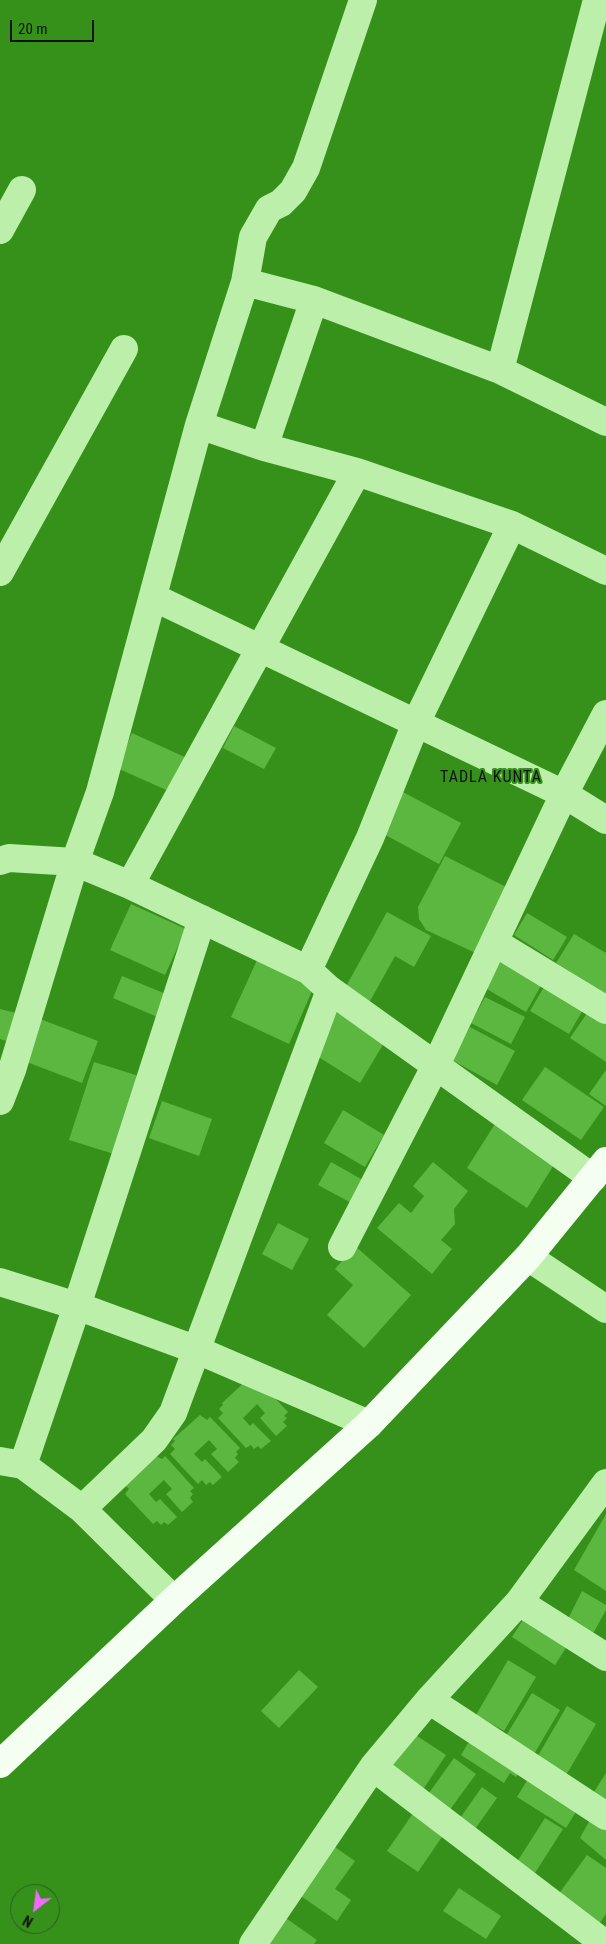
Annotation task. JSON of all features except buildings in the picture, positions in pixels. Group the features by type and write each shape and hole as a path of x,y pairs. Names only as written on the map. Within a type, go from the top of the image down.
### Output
{"main road":[{"path":"0,1764 174,1600 370,1424 528,1256 600,1170"}],"street":[{"path":"0,1101 12,1070 75,862 100,792 200,425 245,282 253,237 259,223 269,209 281,203 293,191 306,168 363,0"},
{"path":"500,370 597,0"},
{"path":"0,230 22,190"},
{"path":"245,282 314,300 500,370 606,422"},
{"path":"264,447 314,300"},
{"path":"0,572 124,349"},
{"path":"200,425 264,447 357,472 512,525 606,571"},
{"path":"130,885 357,472"},
{"path":"308,970 370,838 416,723 512,525"},
{"path":"153,597 564,794 606,820"},
{"path":"342,1247 436,1065 564,794 606,714"},
{"path":"0,861 8,858 75,862 130,885 308,970 330,990 436,1065 600,1170"},
{"path":"174,1600 82,1509 11,1463 77,1306 202,919"},
{"path":"494,942 606,1010"},
{"path":"82,1509 154,1440 173,1413 330,990"},
{"path":"528,1256 606,1309"},
{"path":"0,1282 77,1306 197,1350 370,1424"},
{"path":"253,1944 373,1767 429,1700 519,1602 606,1484"},
{"path":"519,1602 606,1657"},
{"path":"429,1700 606,1816"},
{"path":"373,1767 601,1939"}],"district":[{"name":"TADLA KUNTA","path":"491,778"}]}
